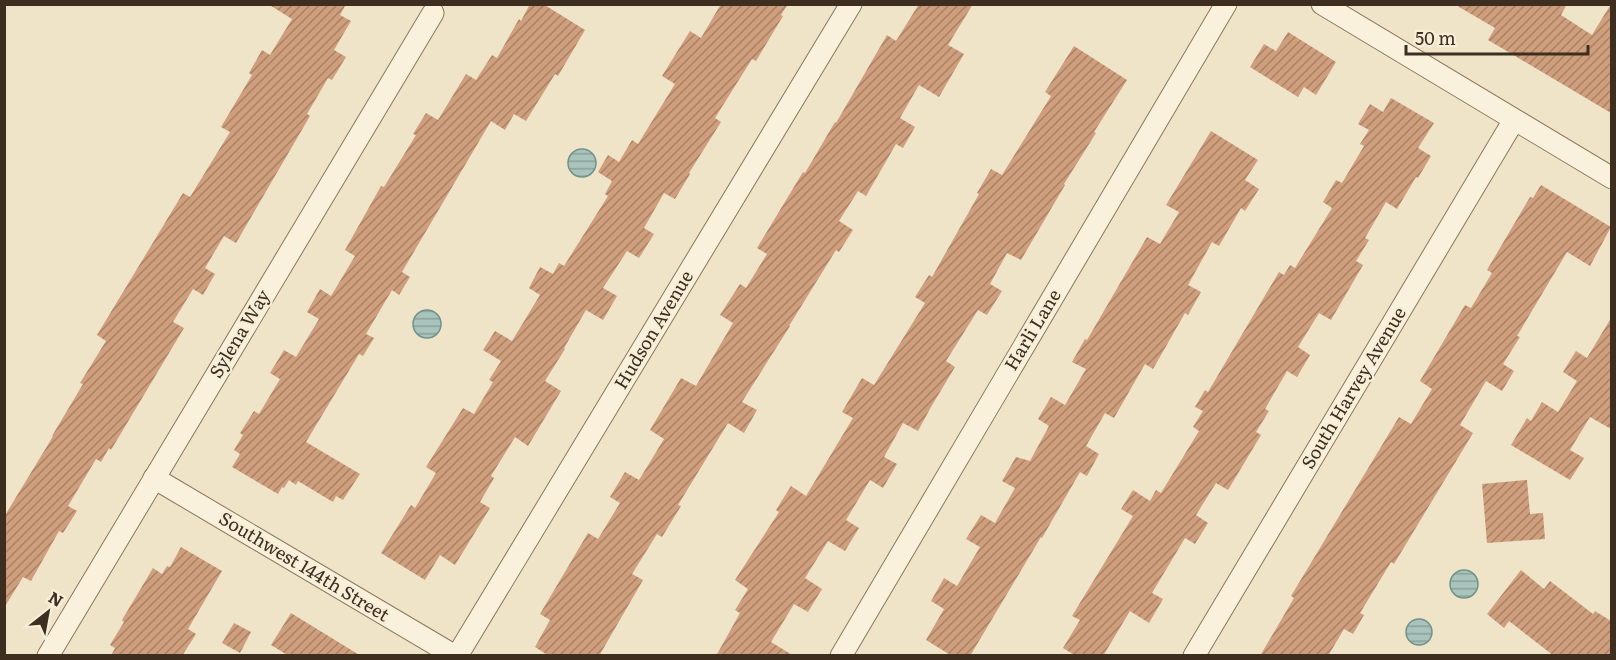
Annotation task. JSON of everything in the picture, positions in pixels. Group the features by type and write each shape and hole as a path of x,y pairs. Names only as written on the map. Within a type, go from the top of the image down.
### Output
{"street":[{"name":"Hudson Avenue","path":"456,656 851,4"},
{"name":"Harli Lane","path":"841,656 1226,4"},
{"path":"1322,4 1611,178"},
{"name":"Sylena Way","path":"48,656 433,14"},
{"name":"South Harvey Avenue","path":"1194,656 1514,120"},
{"name":"Southwest 144th Street","path":"154,478 456,656"}],"water":[{"path":"582,149 592,153 596,163 592,173 582,177 572,173 568,163 572,153"},
{"path":"427,310 437,314 441,324 437,334 427,338 417,334 413,324 417,314"},
{"path":"1464,570 1474,574 1478,584 1474,594 1464,598 1454,594 1450,584 1454,574"},
{"path":"1419,619 1428,623 1432,632 1428,641 1419,645 1410,641 1406,632 1410,623"}],"building":[{"path":"268,4 346,4 340,15 351,21 334,50 346,57 332,80 328,78 307,114 310,116 236,243 224,236 205,268 215,274 203,295 193,289 173,322 184,328 111,450 109,448 101,462 96,459 68,506 77,511 63,533 59,531 31,581 23,577 4,608 4,517 49,443 83,384 80,383 106,341 97,335 183,193 190,197 230,132 221,127 252,75 249,73 262,50 270,55 292,19"},
{"path":"530,4 543,4 585,30 558,76 555,74 526,121 514,114 505,130 491,121 402,272 410,277 399,295 392,290 366,334 374,338 363,356 359,354 306,442 360,474 343,500 336,496 333,502 298,481 296,485 289,480 278,494 232,467 240,454 234,450 243,435 240,433 254,411 259,414 280,379 270,373 284,350 296,357 319,319 307,312 320,289 331,296 355,256 345,250 381,186 384,187 416,135 413,134 426,113 438,120 466,74 476,80 492,55 497,58"},
{"path":"721,4 788,4 756,61 752,59 715,118 721,122 675,199 664,193 644,228 654,234 639,258 627,251 603,288 617,296 603,320 586,310 545,381 561,391 528,446 515,437 491,476 494,478 480,502 490,508 455,565 440,555 425,580 381,553 411,505 415,508 436,473 426,467 463,408 474,414 493,382 489,380 501,361 483,350 495,331 512,341 540,295 529,288 540,267 553,274 559,263 564,266 608,196 605,194 612,181 598,172 608,155 619,162 632,140 638,144 675,84 662,76 690,31 701,38"},
{"path":"919,4 973,4 948,45 964,54 939,97 919,85 900,118 915,127 903,148 896,144 866,196 858,191 839,221 853,230 839,252 836,250 742,402 757,410 744,433 728,423 678,505 681,506 662,537 657,534 632,574 643,580 599,656 549,656 535,647 550,620 540,614 588,533 598,539 620,503 610,497 625,472 639,480 664,439 650,430 681,378 696,386 733,323 720,315 740,284 746,288 767,254 757,248 836,123 887,35 896,41"},
{"path":"1454,4 1567,4 1561,15 1592,35 1611,4 1611,113 1488,40 1495,28"},
{"path":"1288,32 1336,62 1316,95 1304,87 1298,97 1250,67 1264,44 1276,51"},
{"path":"1074,46 1127,80 1094,132 1096,133 1021,260 1007,253 990,284 1002,291 987,315 978,310 946,361 955,367 918,431 903,423 884,457 897,464 883,488 870,480 846,520 859,528 845,551 828,541 805,578 822,589 808,612 794,604 771,642 794,656 716,656 740,613 735,610 748,589 735,580 779,512 776,510 791,486 806,496 853,418 842,412 862,378 874,385 925,303 915,297 929,275 932,277 991,169 1002,175 1051,96 1045,92"},
{"path":"1391,98 1434,123 1418,148 1431,156 1397,209 1386,202 1365,238 1369,240 1356,261 1363,265 1331,320 1319,313 1298,347 1310,355 1297,377 1287,371 1265,409 1269,411 1256,432 1261,435 1228,490 1216,483 1196,515 1208,523 1195,544 1185,538 1152,593 1163,599 1149,623 1130,611 1103,656 1076,656 1063,648 1080,620 1072,616 1133,516 1121,509 1133,490 1150,501 1156,490 1161,493 1199,431 1193,427 1203,411 1195,407 1205,390 1208,392 1279,272 1284,275 1290,265 1295,268 1332,208 1323,202 1336,180 1342,183 1364,146 1360,144 1369,130 1358,124 1370,104 1383,112"},
{"path":"1211,131 1258,160 1245,180 1259,189 1245,211 1241,208 1219,246 1212,242 1188,285 1201,292 1188,315 1185,313 1153,369 1145,364 1114,418 1105,413 1086,446 1099,454 1087,476 1080,472 970,656 952,656 926,640 944,609 931,601 944,578 957,586 980,547 966,539 981,515 995,523 1015,488 1002,481 1016,457 1030,461 1049,426 1038,419 1051,397 1065,405 1086,369 1072,362 1147,237 1160,244 1179,212 1166,205"},
{"path":"1541,185 1611,227 1590,266 1567,252 1503,364 1514,371 1502,391 1486,381 1460,425 1473,433 1394,564 1391,562 1360,613 1364,615 1353,634 1344,629 1328,656 1260,656 1294,598 1291,596 1399,417 1411,424 1432,389 1420,381 1465,305 1471,308 1492,273 1487,270 1530,197 1533,198"},
{"path":"1611,318 1611,429 1590,417 1570,450 1584,458 1570,480 1511,445 1527,418 1531,421 1542,402 1558,412 1577,381 1563,372 1576,351 1587,358"},
{"path":"1527,480 1530,514 1543,513 1545,539 1487,543 1482,484"},
{"path":"181,547 222,571 188,629 196,634 182,656 111,656 115,648 110,645 153,568 162,574 167,566 170,567"},
{"path":"1521,570 1544,589 1550,581 1593,614 1595,611 1611,621 1611,656 1554,656 1509,621 1504,628 1487,614"},
{"path":"291,613 361,656 289,656 271,645"},
{"path":"234,623 251,632 240,653 222,643"}]}
